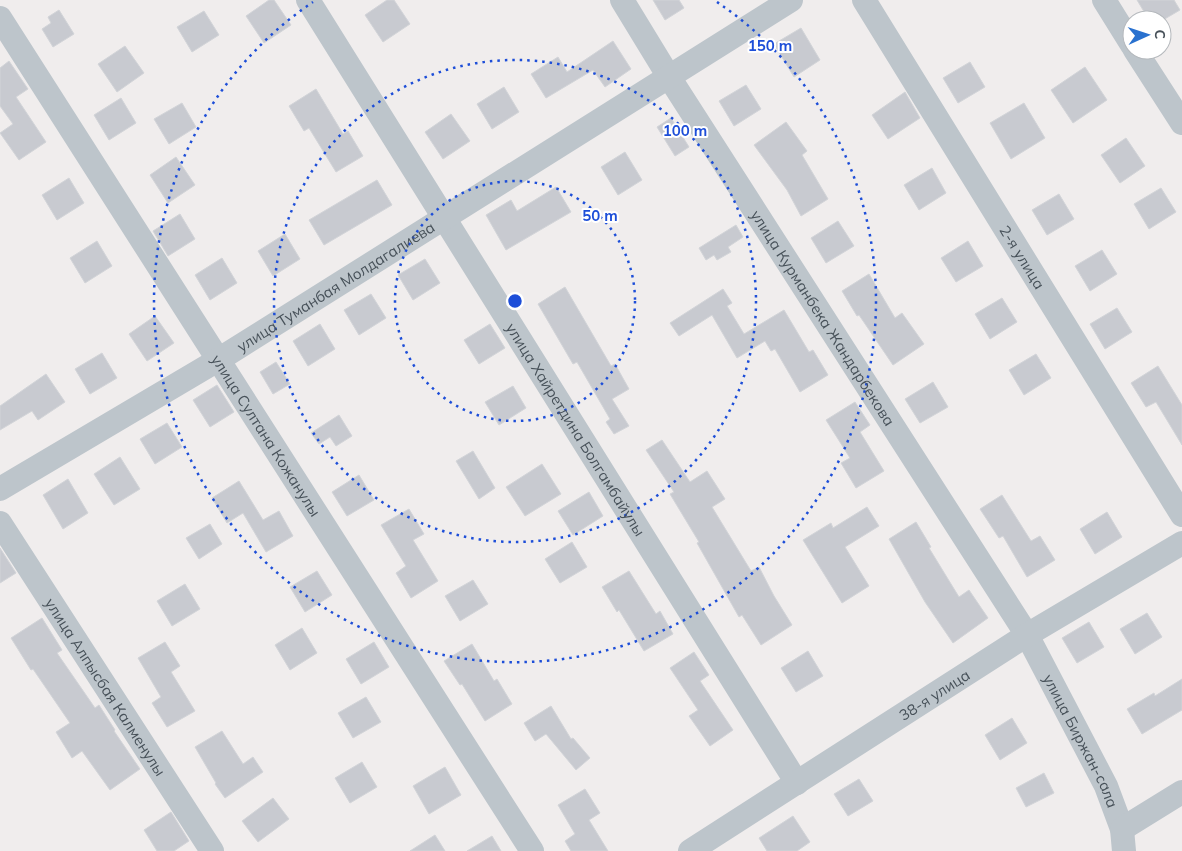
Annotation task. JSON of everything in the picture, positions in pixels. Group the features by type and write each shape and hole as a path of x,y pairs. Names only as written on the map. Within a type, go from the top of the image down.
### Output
{"street":[{"name":"улица Хайретдина Болгамбайулы","path":"308,0 797,783"},
{"name":"улица Курманбека Жандарбекова","path":"622,0 669,77 1027,635"},
{"name":"улица Туманбая Молдагалиева","path":"0,489 218,360 791,0"},
{"name":"2-я улица","path":"864,0 1182,516"},
{"path":"1104,0 1122,28"},
{"name":"улица Султана Кожанулы","path":"0,18 532,851"},
{"path":"1142,60 1182,123"},
{"name":"улица Алпысбая Калменулы","path":"0,523 212,851"},
{"name":"38-я улица","path":"690,851 1027,635 1182,543"},
{"name":"улица Биржан-сала","path":"1027,635 1106,786 1123,840"},
{"path":"1123,840 1182,792"}],"building":[{"path":"269,0 274,0 291,25 264,43 246,16"},
{"path":"387,0 394,0 410,24 383,42 365,15"},
{"path":"653,0 679,0 684,8 665,20"},
{"path":"1137,0 1174,0 1180,10 1172,15 1172,10 1143,10"},
{"path":"59,10 74,34 53,47 42,29 51,23 48,17"},
{"path":"204,11 219,35 192,52 177,27"},
{"path":"801,28 820,60 794,77 774,44"},
{"path":"613,41 631,69 605,87 593,70 546,98 531,74 558,57 567,72"},
{"path":"125,46 144,73 117,92 98,64"},
{"path":"9,61 28,89 16,97 46,142 19,160 0,133 13,124 0,106 0,68"},
{"path":"970,62 985,87 958,103 943,78"},
{"path":"1085,67 1107,100 1073,123 1051,90"},
{"path":"746,85 761,109 734,126 719,101"},
{"path":"504,87 519,112 492,129 477,104"},
{"path":"316,89 343,134 348,131 363,156 336,172 309,128 304,131 289,106"},
{"path":"905,92 920,118 888,139 872,115"},
{"path":"121,98 136,123 109,140 94,115"},
{"path":"182,103 196,127 169,144 154,119"},
{"path":"1024,103 1045,138 1011,159 990,123"},
{"path":"451,114 470,141 443,159 425,132"},
{"path":"671,118 689,147 675,156 657,127"},
{"path":"786,122 807,151 802,155 828,199 801,216 787,190 754,145"},
{"path":"1126,138 1145,166 1120,183 1101,155"},
{"path":"625,152 642,180 618,195 601,167"},
{"path":"176,157 195,185 168,203 150,175"},
{"path":"932,168 946,193 919,210 904,185"},
{"path":"69,178 84,203 57,220 42,195"},
{"path":"377,180 392,205 324,245 309,220"},
{"path":"556,187 571,212 506,250 486,215 511,200 517,211"},
{"path":"1161,188 1176,212 1149,229 1134,204"},
{"path":"1059,194 1074,219 1047,235 1032,210"},
{"path":"180,214 195,239 168,256 153,231"},
{"path":"838,221 854,246 826,263 811,238"},
{"path":"736,225 743,237 728,247 731,252 717,260 714,255 706,260 699,248"},
{"path":"285,234 300,259 273,276 258,251"},
{"path":"97,241 112,266 85,283 70,258"},
{"path":"968,241 983,266 956,282 941,258"},
{"path":"1102,250 1117,274 1090,291 1075,266"},
{"path":"222,258 237,283 210,300 195,275"},
{"path":"425,259 440,283 413,300 398,275"},
{"path":"869,274 895,318 902,313 924,344 893,365 859,315 857,316 842,291"},
{"path":"565,287 611,366 615,364 629,389 612,399 629,426 614,434 606,422 610,419 577,362 573,364 538,304"},
{"path":"723,289 732,303 727,306 744,334 784,310 809,352 813,350 828,375 800,392 775,349 771,351 765,341 737,358 712,315 679,336 670,323"},
{"path":"371,294 386,318 359,335 344,310"},
{"path":"1002,298 1017,322 990,339 975,314"},
{"path":"1117,308 1132,332 1105,349 1090,324"},
{"path":"155,316 174,343 147,361 129,334"},
{"path":"320,324 335,349 308,366 293,341"},
{"path":"490,324 505,348 479,364 464,340"},
{"path":"102,353 117,378 90,394 75,369"},
{"path":"1036,354 1051,378 1024,395 1009,370"},
{"path":"276,362 290,384 273,394 260,372"},
{"path":"1158,366 1182,405 1182,445 1156,402 1146,407 1131,383"},
{"path":"46,374 65,402 38,420 32,411 0,430 0,406"},
{"path":"933,382 948,407 920,423 905,399"},
{"path":"217,385 234,412 210,427 193,400"},
{"path":"513,386 526,408 499,425 485,402"},
{"path":"855,402 870,425 860,432 884,471 856,488 841,463 850,458 826,420"},
{"path":"339,415 352,436 336,446 330,437 319,444 311,433"},
{"path":"167,423 182,447 155,464 140,439"},
{"path":"662,440 690,482 707,471 725,499 712,507 751,571 759,567 792,625 761,645 742,615 739,617 697,543 699,542 670,494 674,492 646,450"},
{"path":"473,451 495,488 479,499 456,461"},
{"path":"120,457 140,489 114,505 94,474"},
{"path":"542,464 561,494 525,516 506,487"},
{"path":"359,475 374,500 347,516 332,492"},
{"path":"68,479 88,513 63,529 43,495"},
{"path":"239,481 263,520 279,511 293,536 266,552 243,513 227,523 212,498"},
{"path":"589,492 603,516 573,535 558,511"},
{"path":"1002,495 1031,541 1040,536 1055,560 1027,577 1003,536 999,538 980,509"},
{"path":"867,507 879,526 845,547 869,586 842,603 803,540 831,523 833,528"},
{"path":"409,509 424,534 413,540 438,581 411,598 396,573 406,566 381,525"},
{"path":"1107,512 1122,537 1095,554 1080,529"},
{"path":"916,522 931,547 929,548 959,597 969,590 988,618 953,643 925,602 889,539"},
{"path":"210,524 222,544 199,559 186,538"},
{"path":"572,542 587,567 560,583 545,559"},
{"path":"0,548 16,573 0,583"},
{"path":"317,571 332,595 305,612 290,587"},
{"path":"629,571 656,614 660,611 673,634 644,651 619,610 617,612 602,587"},
{"path":"473,580 488,604 460,621 445,596"},
{"path":"185,584 200,609 172,626 157,601"},
{"path":"1147,613 1162,637 1135,654 1120,629"},
{"path":"42,618 62,650 57,653 95,708 99,705 140,769 110,790 82,751 72,758 56,732 70,723 33,669 31,670 11,638"},
{"path":"1089,622 1104,647 1077,663 1062,638"},
{"path":"302,628 317,653 290,670 275,645"},
{"path":"165,642 180,666 171,672 195,711 167,727 152,703 161,697 138,658"},
{"path":"374,642 389,667 361,684 346,659"},
{"path":"472,644 494,681 497,679 512,704 485,721 462,684 460,685 444,661"},
{"path":"808,651 823,676 796,692 781,668"},
{"path":"694,652 709,675 700,681 733,730 710,746 689,716 698,710 670,668"},
{"path":"1182,679 1182,710 1142,734 1127,709 1154,693 1155,696"},
{"path":"366,697 381,722 353,738 338,713"},
{"path":"551,706 571,739 573,738 590,758 576,770 546,734 535,741 524,723"},
{"path":"1012,718 1027,743 1000,760 985,735"},
{"path":"222,731 243,764 253,757 263,772 225,798 215,784 195,747"},
{"path":"362,762 377,787 350,803 335,778"},
{"path":"445,767 461,795 429,814 413,786"},
{"path":"1044,773 1054,793 1026,807 1016,788"},
{"path":"859,779 873,801 848,816 834,794"},
{"path":"585,789 600,813 589,820 608,851 571,851 565,841 575,834 558,805"},
{"path":"273,798 289,819 258,842 242,821"},
{"path":"171,812 189,841 174,851 157,851 144,830"},
{"path":"793,816 810,842 797,851 767,851 759,838"},
{"path":"435,835 445,851 410,851"},
{"path":"492,836 501,851 467,851"}]}
